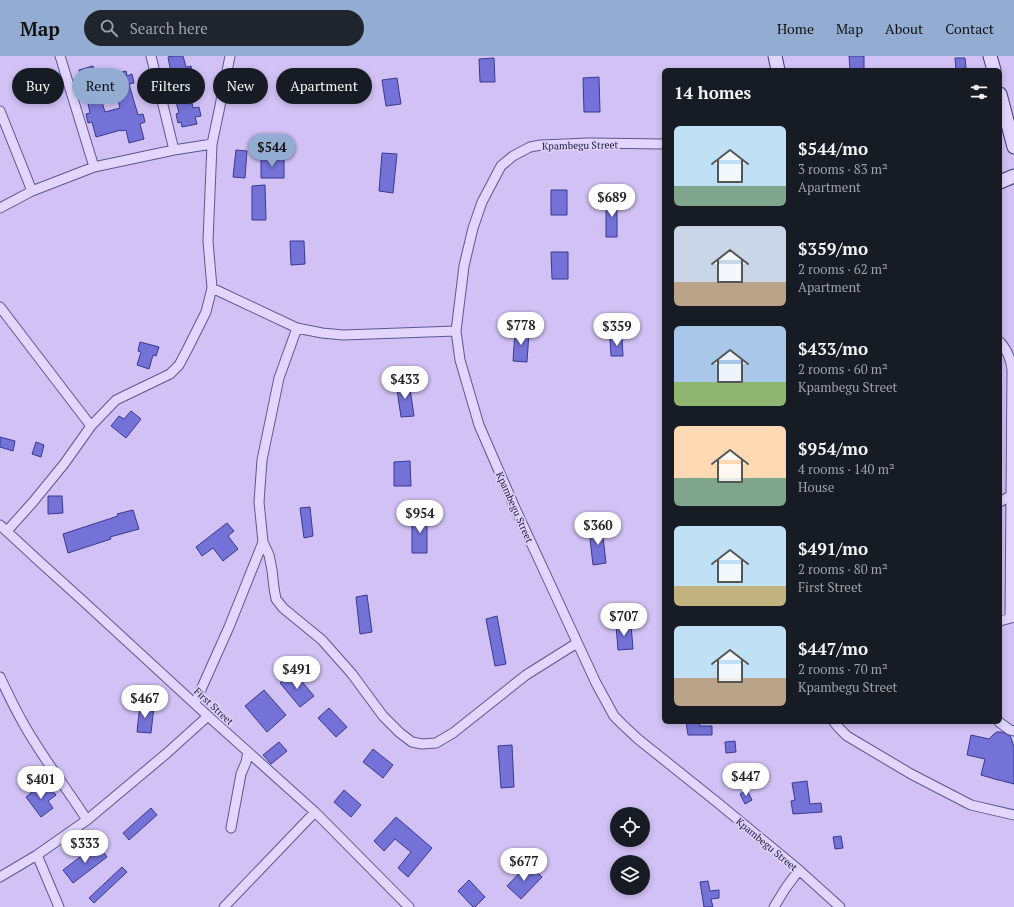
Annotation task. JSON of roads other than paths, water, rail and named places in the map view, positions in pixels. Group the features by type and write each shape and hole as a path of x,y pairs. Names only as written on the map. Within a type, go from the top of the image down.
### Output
{"street":[{"path":"60,56 94,167"},
{"path":"151,56 174,150"},
{"path":"3,528 34,502 91,426 116,400 170,374 179,364 206,312 212,288 208,240 212,144 230,56"},
{"path":"775,56 778,68"},
{"path":"990,56 993,68"},
{"path":"1002,101 1014,146"},
{"path":"0,111 32,191"},
{"name":"Kpambegu Street","path":"662,144 588,143 541,145 530,147 513,156 501,166 482,202 473,228 464,266 456,331 460,360 479,425 577,643 614,716 622,725 718,803 840,907"},
{"path":"0,208 32,191 94,167 174,150 212,144"},
{"path":"1002,181 1014,176"},
{"path":"212,288 296,328 322,333 343,335 456,331"},
{"path":"0,307 91,426"},
{"path":"296,328 279,378 262,460 259,502 263,542 272,570 276,599 282,608 322,640 352,674 383,716 400,733 412,742 422,744 436,743 453,733 526,675 577,643"},
{"path":"1002,345 1007,351 1011,361 1012,370 1013,452 1010,496 1012,618 1002,620"},
{"path":"1002,501 1010,496"},
{"name":"First Street","path":"3,528 315,812 409,907"},
{"path":"195,703 229,627 263,542"},
{"path":"0,677 23,723 87,820"},
{"path":"0,877 37,855 87,820 167,753 208,716"},
{"path":"836,724 853,740 911,774 971,805 1014,815"},
{"path":"1002,724 1014,731"},
{"path":"231,828 241,774 248,752"},
{"path":"224,907 315,812"},
{"path":"37,855 59,907"},
{"path":"774,907 798,870"}]}
